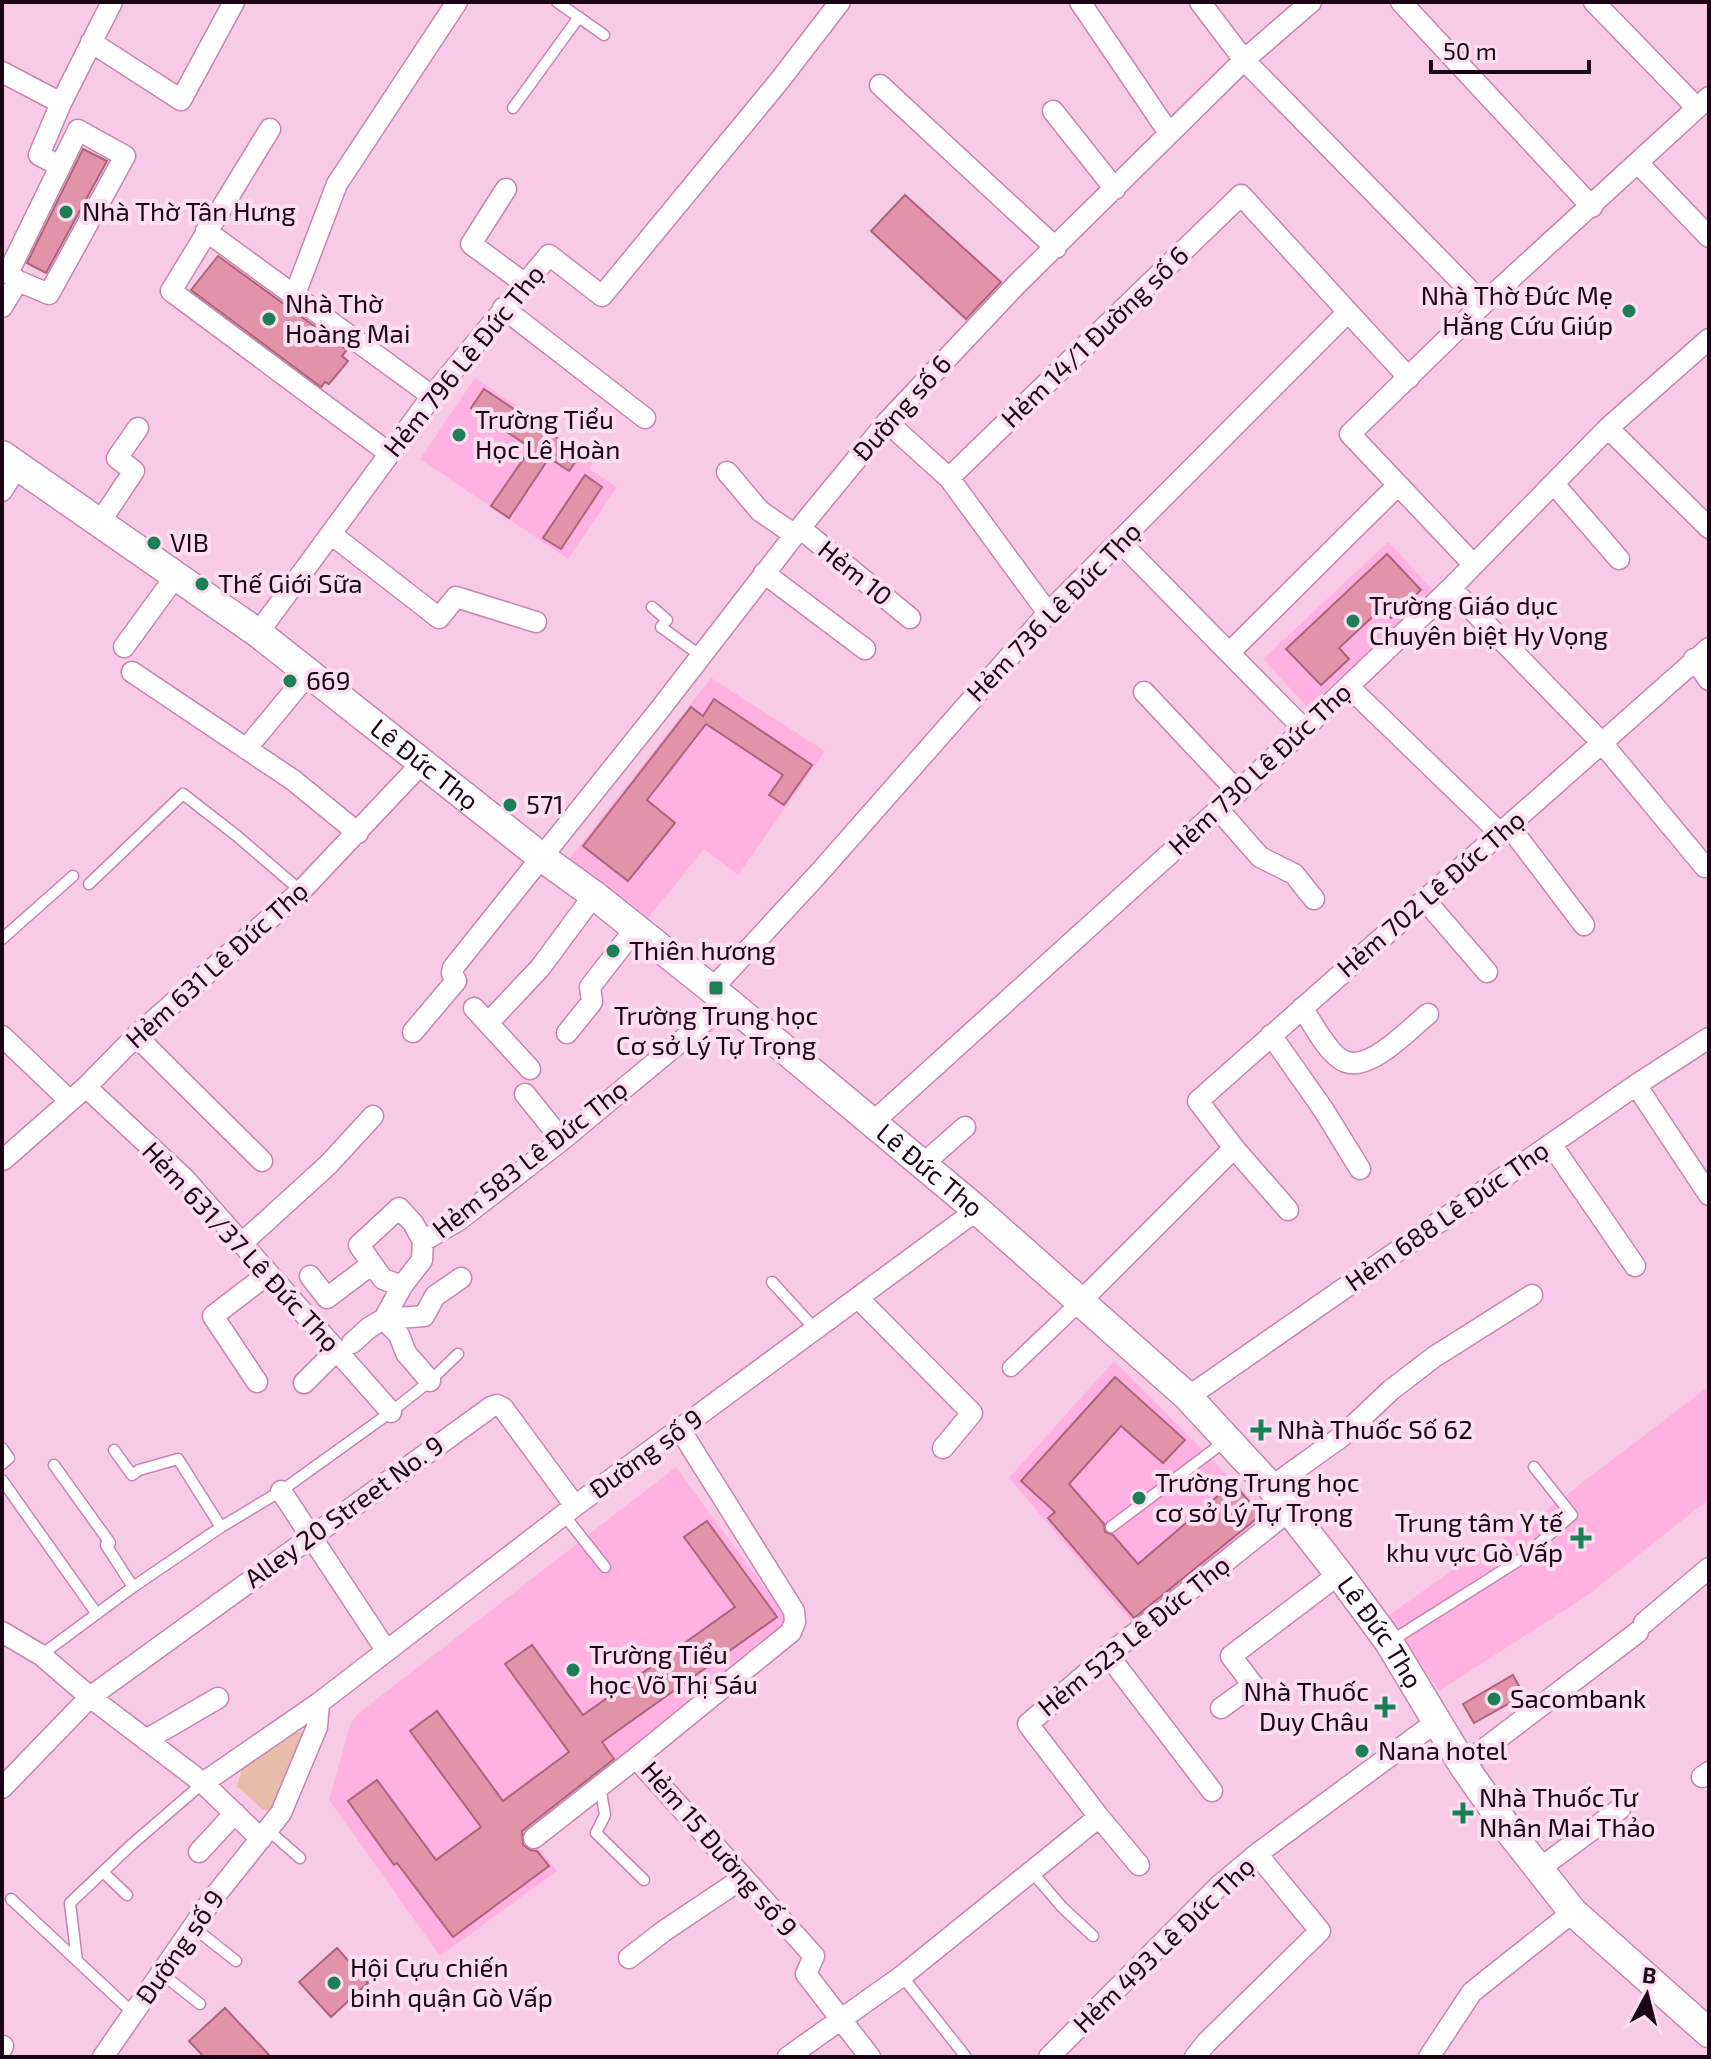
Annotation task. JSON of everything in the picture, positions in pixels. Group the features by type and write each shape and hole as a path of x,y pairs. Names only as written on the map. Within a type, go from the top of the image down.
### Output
{"main road":[{"name":"Lê Đức Thọ","path":"7,471 98,525 258,633 540,856 594,895 720,995 977,1210 1188,1397 1271,1487 1339,1574 1389,1642 1463,1765 1573,1912 1709,2033"}],"street":[{"path":"60,166 39,155 61,103 112,2"},
{"path":"91,42 181,100 234,2"},
{"path":"295,294 337,184 457,2"},
{"name":"Hẻm 796 Lê Đức Thọ","path":"258,633 432,396 549,255 602,296 780,80 840,2"},
{"path":"1080,2 1169,133"},
{"path":"1200,2 1244,60 1483,304"},
{"name":"Đường số 6","path":"413,1032 456,981 453,968 540,856 887,422 1016,285 1169,133 1244,60 1311,2"},
{"path":"1401,2 1592,207"},
{"path":"1473,564 1350,434 1483,304 1703,102 1594,2"},
{"path":"2,72 61,103"},
{"path":"880,85 1056,248"},
{"path":"1053,111 1115,189"},
{"path":"270,129 171,291 389,453"},
{"path":"78,130 125,156 49,294 18,281 8,273 78,130"},
{"path":"1638,163 1709,237"},
{"path":"506,189 471,244 524,283"},
{"name":"Hẻm 14/1 Đường số 6","path":"949,478 1241,195 1348,312"},
{"path":"206,231 432,396"},
{"path":"2,307 18,281"},
{"path":"503,308 645,418"},
{"path":"1348,312 1409,378"},
{"name":"Hẻm 736 Lê Đức Thọ","path":"720,995 819,873 1048,613 1348,312"},
{"name":"Hẻm 730 Lê Đức Thọ","path":"872,1123 1238,792 1451,588 1608,428 1709,339"},
{"path":"887,422 949,478 1048,613"},
{"path":"98,525 134,471 117,458 138,428"},
{"path":"1608,428 1709,528"},
{"name":"Hẻm 10","path":"727,472 760,511 797,531 910,618"},
{"path":"1554,484 1619,559"},
{"path":"1229,653 1398,485"},
{"path":"331,534 439,618 456,597 536,622"},
{"path":"1120,542 1303,728"},
{"path":"764,573 865,649"},
{"path":"124,647 175,577"},
{"path":"1451,588 1602,743 1705,867"},
{"path":"1702,654 1709,680"},
{"name":"Hẻm 702 Lê Đức Thọ","path":"1288,1210 1198,1101 1702,654"},
{"path":"132,672 293,780 358,833"},
{"path":"246,749 309,673"},
{"path":"1349,687 1505,830 1584,925"},
{"path":"1144,692 1238,792"},
{"name":"Hẻm 631 Lê Đức Thọ","path":"3,1160 86,1087 136,1036 301,891 423,762"},
{"path":"1218,809 1260,857 1294,874 1314,899"},
{"path":"530,1069 481,1016 540,968 594,895"},
{"path":"1425,900 1487,972"},
{"path":"567,1033 592,1002 590,987 635,929"},
{"name":"Hẻm 583 Lê Đức Thọ","path":"384,1319 402,1286 422,1260 423,1241 459,1220 562,1140 720,995"},
{"path":"1302,1008 1337,1057 1349,1064 1364,1063 1377,1056 1428,1014"},
{"path":"1271,1035 1360,1169"},
{"path":"2,1036 70,1101"},
{"path":"136,1036 262,1161"},
{"name":"Hẻm 688 Lê Đức Thọ","path":"1188,1397 1636,1085 1709,1038"},
{"path":"1636,1085 1701,1167 1709,1195"},
{"name":"Hẻm 631/37 Lê Đức Thọ","path":"86,1087 185,1179 268,1274 344,1347 391,1412"},
{"path":"525,1094 562,1140"},
{"path":"241,1244 328,1165 373,1116"},
{"path":"922,1165 965,1127"},
{"path":"1551,1144 1635,1266"},
{"path":"1011,1368 1234,1148"},
{"path":"402,1286 383,1279 359,1245 399,1208 413,1223 423,1241"},
{"name":"Đường số 9","path":"203,1783 319,1703 570,1510 977,1210"},
{"path":"310,1276 327,1298 372,1264"},
{"path":"257,1382 213,1316 268,1274"},
{"path":"304,1383 344,1347 384,1319 424,1316 435,1296 461,1278"},
{"path":"1271,1487 1341,1437 1391,1390 1434,1357 1532,1295"},
{"path":"858,1298 918,1362 972,1413 943,1448"},
{"path":"384,1319 399,1335 406,1353 430,1381"},
{"name":"Alley 20 Street No. 9","path":"2,1788 90,1697 497,1405 503,1408 570,1510"},
{"name":"Hẻm 15 Đường số 9","path":"681,1431 794,1611 795,1622 791,1632 636,1758 814,1956 806,1974 870,2057"},
{"path":"281,1491 386,1650"},
{"name":"Hẻm 523 Lê Đức Thọ","path":"1099,1817 1028,1724 1108,1655 1290,1510"},
{"path":"1463,1765 1641,1628 1709,1568"},
{"path":"1221,1708 1253,1685 1231,1656 1339,1574"},
{"path":"2,1632 41,1655 265,1834"},
{"path":"1108,1655 1212,1791"},
{"path":"146,1740 218,1698"},
{"name":"Đường số 9","path":"103,2057 193,1927 281,1813 317,1727 319,1703"},
{"name":"Hẻm 493 Lê Đức Thọ","path":"1049,2057 1219,1886 1257,1854 1436,1722"},
{"path":"534,1838 636,1758"},
{"path":"1539,1869 1620,1809"},
{"path":"199,1852 235,1813"},
{"path":"788,2057 902,1976 1099,1817 1139,1865"},
{"path":"1195,2057 1320,1931 1257,1854"},
{"path":"629,1958 743,1878"},
{"path":"1429,2057 1472,1992 1573,1912"}],"lane":[{"path":"557,2 604,35"},
{"path":"513,108 579,17"},
{"path":"652,607 667,620 661,627 701,656"},
{"path":"89,884 183,794 301,891"},
{"path":"2,939 73,876"},
{"path":"772,1282 815,1329"},
{"path":"41,1655 133,1587 221,1527 281,1491 391,1412 458,1354"},
{"path":"1111,1527 1229,1439"},
{"path":"2,1448 9,1458 2,1464"},
{"path":"114,1450 132,1475 139,1470 178,1459 221,1527"},
{"path":"54,1465 110,1543 106,1545 133,1587"},
{"path":"1389,1642 1521,1559 1572,1515 1534,1467"},
{"path":"2,1480 97,1614"},
{"path":"570,1510 605,1567"},
{"path":"77,1961 69,1907 103,1872 203,1783"},
{"path":"600,1786 605,1815 596,1833 644,1880"},
{"path":"265,1834 300,1858"},
{"path":"1031,1871 1062,1907 1093,1936"},
{"path":"103,1872 127,1895"},
{"path":"11,1899 133,2013"},
{"path":"193,1927 236,1961"},
{"path":"161,1973 200,2004"},
{"path":"902,1976 966,2057"}],"shaded area":[{"path":"475,378 595,459 589,469 617,487 568,559 420,459"},
{"name":"Trường Giáo dục Chuyên biệt Hy Vọng","path":"1388,542 1435,592 1309,709 1263,659"},
{"path":"711,678 825,751 738,875 704,849 644,923 570,858"},
{"name":"Trường Trung học cơ sở Lý Tự Trọng","path":"1114,1361 1270,1518 1135,1626 1009,1478"},
{"name":"Trung tâm Y tế khu vực Gò Vấp","path":"1709,1386 1709,1499 1588,1595 1439,1691 1388,1616 1485,1547 1520,1530"},
{"name":"Trường Tiểu học Võ Thị Sáu","path":"676,1467 785,1616 782,1628 528,1835 557,1871 440,1956 329,1800 351,1722"},
{"path":"301,1732 304,1736 273,1810 263,1810 237,1786 242,1769 292,1733"}],"building":[{"name":"Nhà Thờ Tân Hưng","path":"83,149 107,161 46,273 27,263"},
{"path":"905,195 1001,282 966,319 871,231"},
{"name":"Nhà Thờ Hoàng Mai","path":"218,256 347,350 342,356 348,361 329,384 325,382 321,387 191,290"},
{"path":"484,389 581,454 569,471 549,458 509,518 491,506 531,448 471,408"},
{"path":"585,475 602,487 561,549 543,538"},
{"path":"1387,554 1421,590 1391,618 1382,608 1339,648 1349,659 1321,685 1286,649"},
{"path":"714,699 812,765 784,805 769,795 783,775 706,724 647,800 675,823 628,881 583,846 691,707 703,716"},
{"path":"1115,1377 1185,1440 1163,1463 1121,1426 1069,1484 1104,1524 1105,1532 1113,1535 1138,1564 1233,1483 1261,1515 1134,1618 1048,1518 1055,1512 1021,1481"},
{"path":"707,1521 777,1617 602,1742 614,1759 522,1831 523,1845 537,1851 549,1866 453,1937 397,1863 394,1865 348,1801 377,1780 436,1860 481,1827 410,1731 437,1711 503,1801 569,1752 505,1664 532,1645 583,1715 735,1607 684,1537"},
{"name":"Sacombank","path":"1513,1675 1524,1695 1474,1723 1463,1704"},
{"name":"Hội Cựu chiến binh quận Gò Vấp","path":"337,1948 368,1983 331,2017 299,1982"},
{"path":"225,2008 271,2057 204,2057 189,2041"}],"place":[{"name":"Nhà Thờ Tân Hưng","path":"66,212"},
{"name":"Nhà Thờ Đức Mẹ Hằng Cứu Giúp","path":"1629,311"},
{"name":"Nhà Thờ Hoàng Mai","path":"269,319"},
{"name":"Trường Tiểu Học Lê Hoàn","path":"459,435"},
{"name":"VIB","path":"154,543"},
{"name":"Thế Giới Sữa","path":"202,584"},
{"name":"Trường Giáo dục Chuyên biệt Hy Vọng","path":"1353,621"},
{"name":"669","path":"290,681"},
{"name":"571","path":"510,805"},
{"name":"Thiên hương","path":"613,951"},
{"name":"Trường Trung học Cơ sở Lý Tự Trọng","path":"716,988"},
{"name":"Nhà Thuốc Số 62","path":"1261,1430"},
{"name":"Trường Trung học cơ sở Lý Tự Trọng","path":"1139,1498"},
{"name":"Trung tâm Y tế khu vực Gò Vấp","path":"1581,1538"},
{"name":"Trường Tiểu học Võ Thị Sáu","path":"573,1670"},
{"name":"Sacombank","path":"1494,1699"},
{"name":"Nhà Thuốc Duy Châu","path":"1385,1707"},
{"name":"Nana hotel","path":"1362,1751"},
{"name":"Nhà Thuốc Tư Nhân Mai Thảo","path":"1463,1813"},
{"name":"Hội Cựu chiến binh quận Gò Vấp","path":"334,1983"}]}
